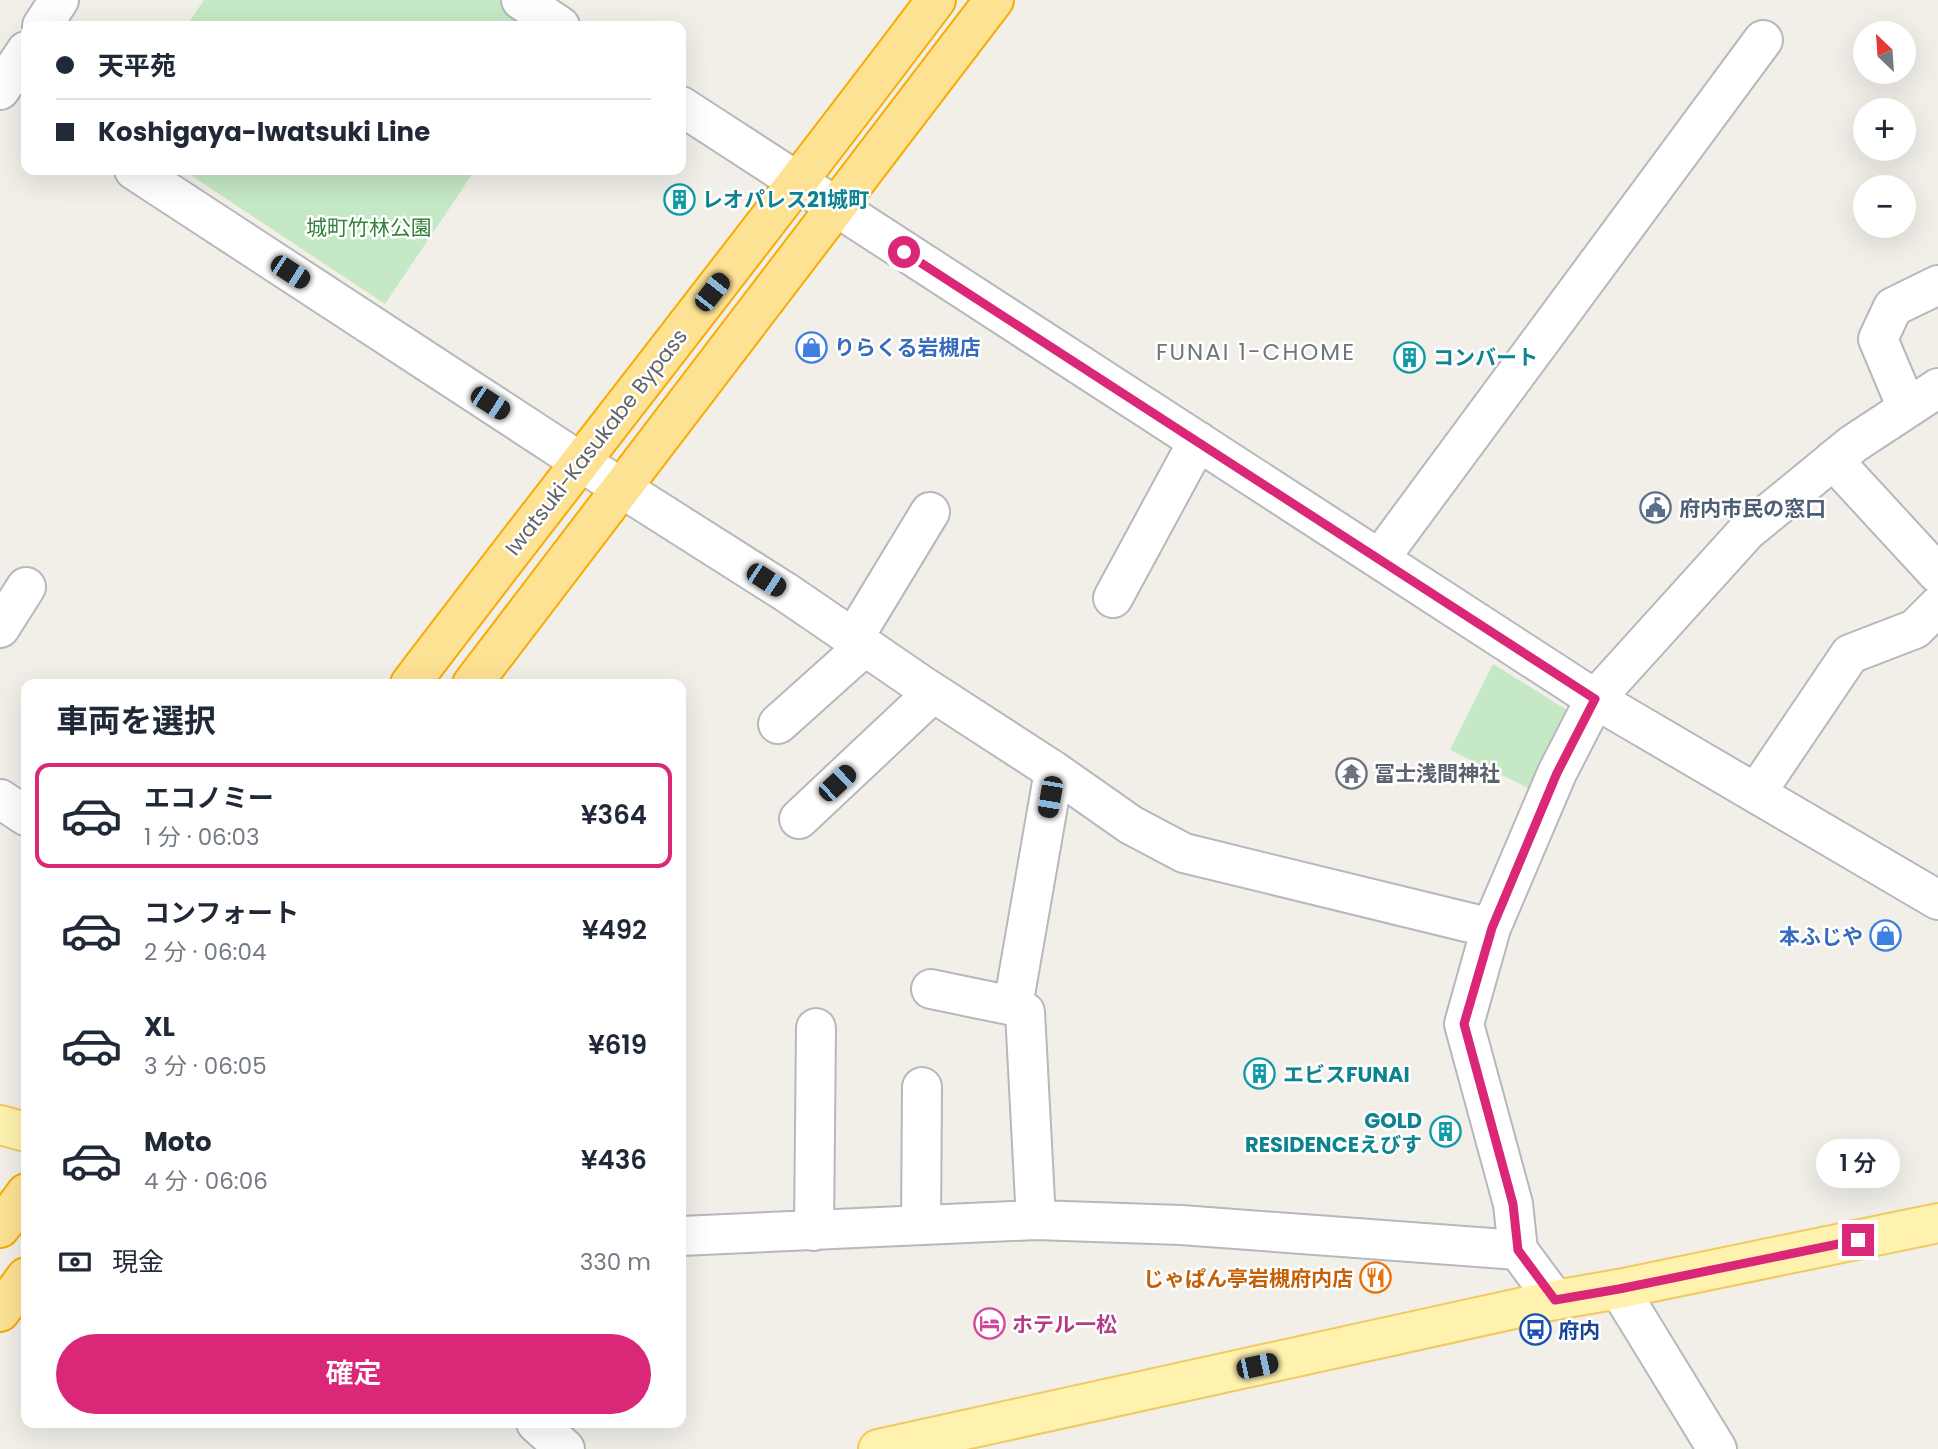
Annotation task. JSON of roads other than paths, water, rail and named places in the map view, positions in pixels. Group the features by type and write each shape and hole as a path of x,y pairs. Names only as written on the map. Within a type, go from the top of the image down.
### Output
{"highway":[{"name":"Iwatsuki-Kasukabe Bypass","path":"414,679 936,0"},
{"path":"476,679 993,0"},
{"path":"0,1228 21,1200"},
{"path":"0,1312 21,1284"}],"main road":[{"path":"0,1125 21,1131"},
{"path":"878,1449 1555,1300 1938,1223"}],"street":[{"path":"45,21 59,0"},
{"path":"521,0 552,21"},
{"path":"1380,558 1763,40"},
{"path":"8,89 21,62"},
{"path":"686,109 797,184 1595,699 1938,900"},
{"path":"142,175 579,461 787,593 1131,825 1184,853 1492,928"},
{"path":"1907,408 1878,339 1893,307 1938,285"},
{"path":"1555,1300 1518,1250 1513,1204 1464,1024 1492,928 1557,773 1595,699 1748,531 1833,460 1938,388"},
{"path":"1113,598 1198,441"},
{"path":"1833,460 1938,575"},
{"path":"778,724 859,643 930,512"},
{"path":"0,628 26,587"},
{"path":"1756,793 1850,654 1915,629 1938,606"},
{"path":"799,819 933,693"},
{"path":"1013,1006 1054,771"},
{"path":"0,799 21,813"},
{"path":"931,989 1013,1006 1026,1012 1036,1220"},
{"path":"814,1231 816,1028"},
{"path":"921,1226 922,1087"},
{"path":"686,1236 1036,1220 1181,1225 1518,1250"},
{"path":"1619,1289 1717,1449"},
{"path":"542,1428 565,1449"}],"place":[{"name":"レオパレス21城町","path":"679,199"},
{"name":"りらくる岩槻店","path":"811,347"},
{"name":"コンバート","path":"1410,357"},
{"name":"府内市民の窓口","path":"1656,508"},
{"name":"冨士浅間神社","path":"1351,773"},
{"name":"本ふじや","path":"1886,936"},
{"name":"エビスFUNAI","path":"1260,1074"},
{"name":"GOLD RESIDENCEえびす","path":"1445,1132"},
{"name":"じゃぱん亭岩槻府内店","path":"1376,1278"},
{"name":"ホテル一松","path":"989,1324"},
{"name":"府内","path":"1535,1330"}],"district":[{"name":"FUNAI 1-CHOME","path":"1256,352"}],"park label":[{"name":"城町竹林公園","path":"369,227"}]}
